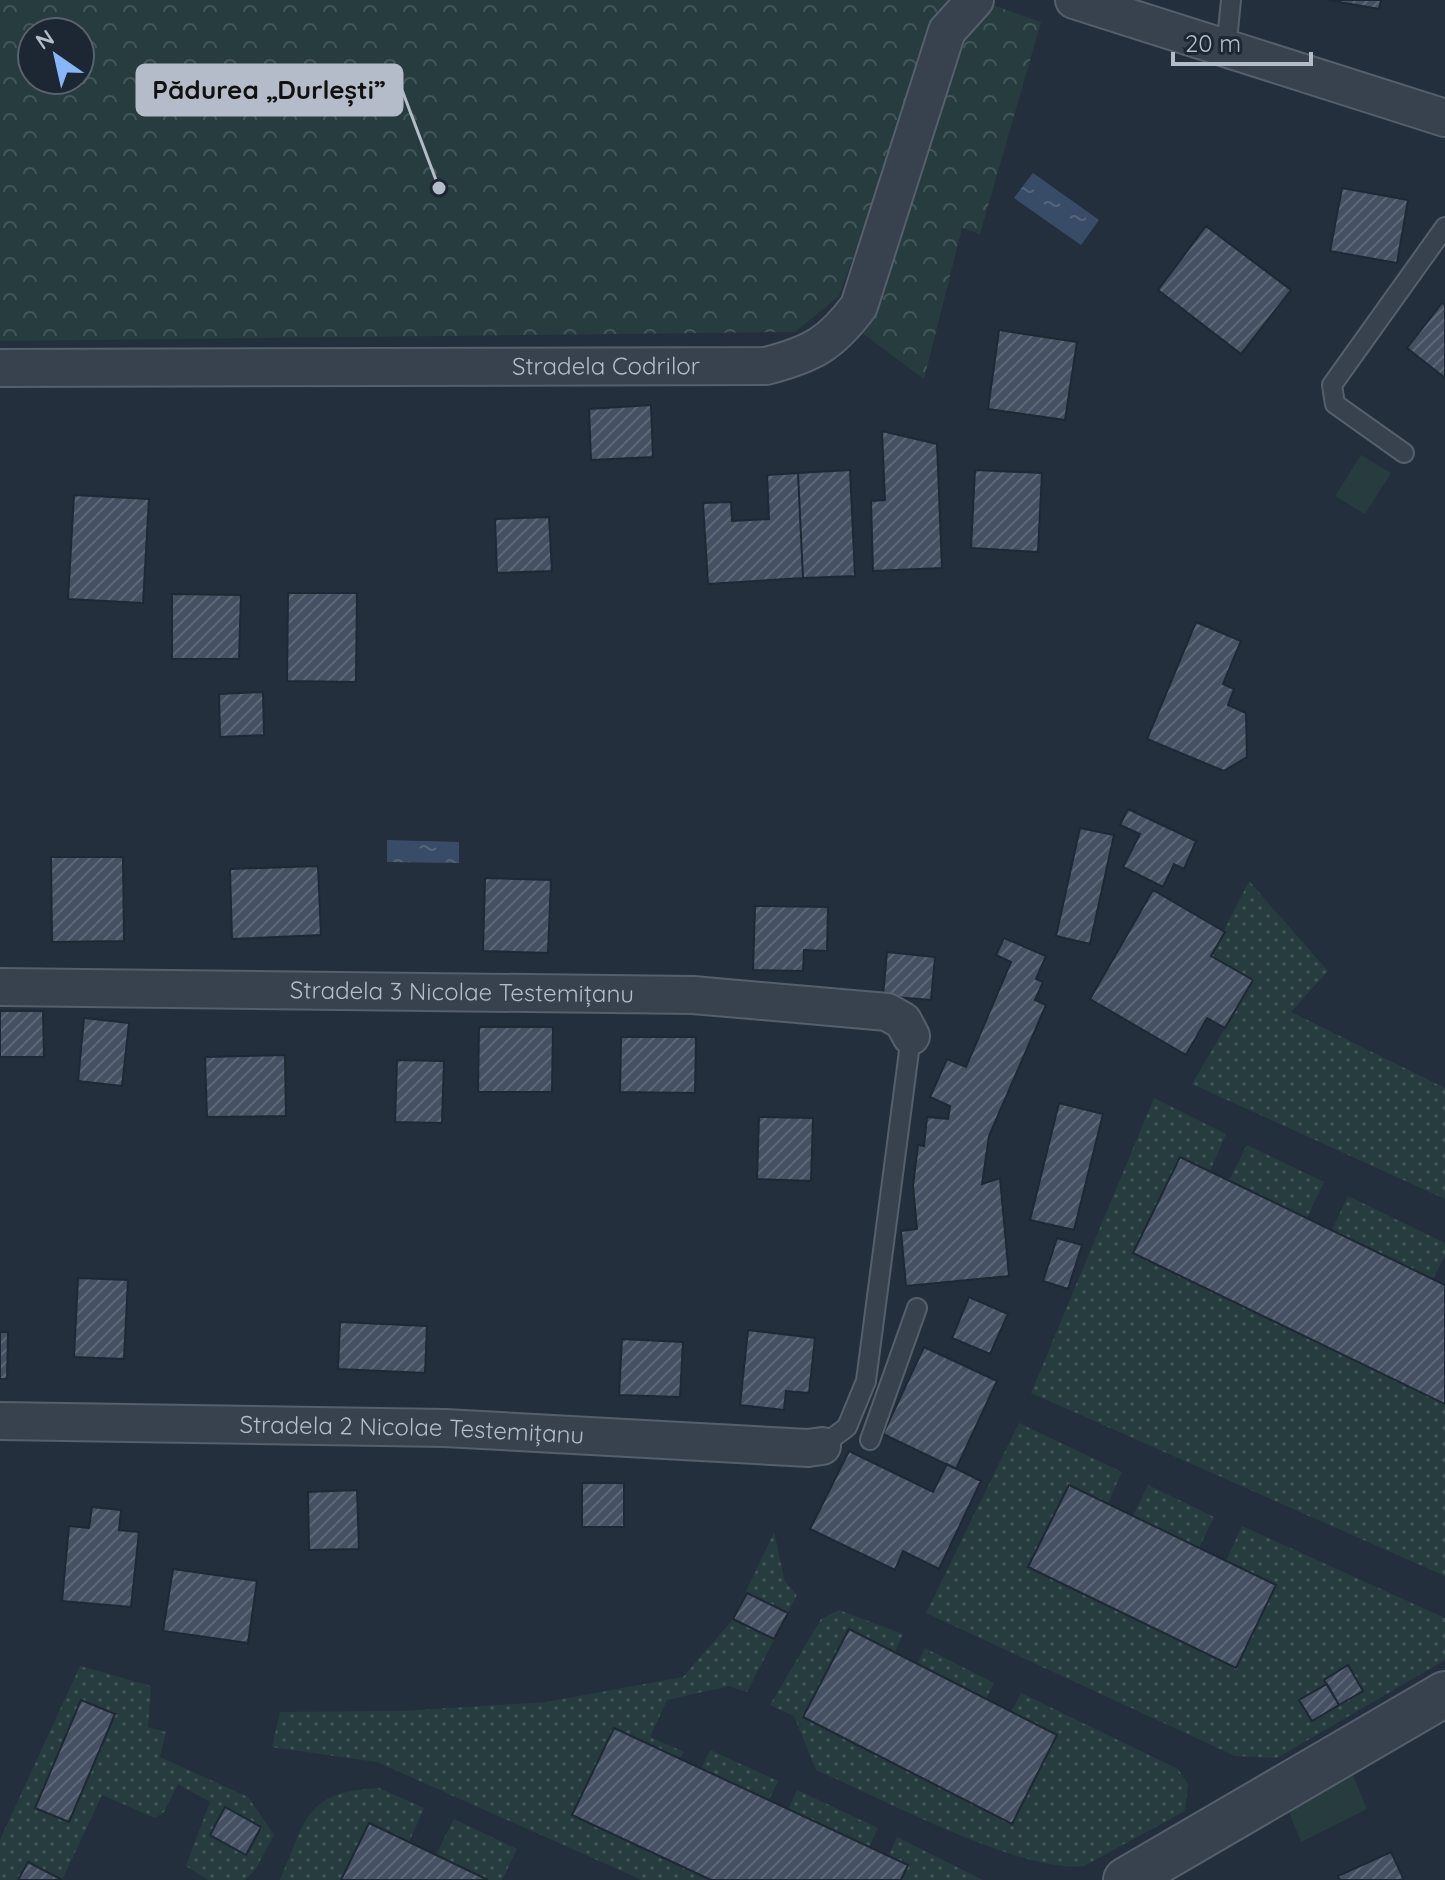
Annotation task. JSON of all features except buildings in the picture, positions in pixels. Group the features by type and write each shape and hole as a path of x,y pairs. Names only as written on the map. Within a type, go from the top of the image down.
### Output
{"street":[{"name":"Stradela Codrilor","path":"0,368 766,366 807,356 839,333 859,306 947,31 975,0"},
{"path":"1074,0 1226,51 1445,118"},
{"name":"Stradela 3 Nicolae Testemițanu","path":"0,987 693,995 887,1012 903,1021 911,1036"},
{"name":"Stradela 2 Nicolae Testemițanu","path":"0,1421 445,1428 808,1448 822,1446"},
{"path":"1126,1880 1445,1694"}],"lane":[{"path":"1226,51 1231,0"},
{"path":"1404,453 1335,404 1332,385 1445,227"},
{"path":"822,1446 847,1427 866,1381 911,1036"},
{"path":"870,1440 917,1308"}],"green space":[{"path":"0,0 947,0 839,296 795,332 0,341"},
{"path":"990,4 1041,22 980,234 962,228 924,379 862,333 961,30"},
{"path":"1361,455 1391,473 1365,514 1335,496"},
{"path":"1249,881 1328,971 1291,1012 1445,1088 1445,1199 1192,1084 1253,980 1211,956"},
{"path":"1154,1098 1226,1134 1210,1171 1180,1157 1133,1253 1445,1404 1445,1576 1031,1393"},
{"path":"1247,1145 1324,1182 1307,1218 1229,1180"},
{"path":"1348,1196 1445,1243 1445,1255 1433,1279 1332,1230"},
{"path":"1019,1423 1122,1472 1108,1503 1069,1485 1029,1568 1236,1668 1276,1586 1226,1561 1242,1526 1445,1618 1445,1660 1277,1758 1235,1756 926,1613"},
{"path":"1148,1485 1214,1517 1199,1548 1133,1516"},
{"path":"774,1532 785,1582 797,1595 747,1692 729,1686 667,1700 650,1737 684,1752 679,1759 614,1728 572,1815 711,1880 642,1880 377,1762 272,1747 280,1712 402,1711 546,1702 683,1677 733,1619"},
{"path":"839,1610 903,1634 895,1652 849,1629 804,1717 1011,1824 1057,1735 1011,1712 1021,1693 1178,1769 1188,1784 1185,1811 1084,1866 1057,1865 1025,1858 950,1831 816,1770 794,1716 770,1705 821,1619"},
{"path":"925,1648 994,1683 986,1699 917,1664"},
{"path":"80,1666 151,1686 148,1727 166,1732 160,1757 248,1797 274,1835 255,1870 245,1880 208,1880 186,1866 210,1802 178,1784 164,1812 155,1818 102,1795 62,1880 28,1862 18,1880 0,1880 0,1840"},
{"path":"710,1750 778,1781 769,1800 701,1769"},
{"path":"1353,1775 1367,1809 1301,1842 1289,1812"},
{"path":"379,1788 424,1808 409,1842 369,1824 341,1880 280,1880 303,1825 312,1812 336,1795"},
{"path":"797,1790 878,1828 869,1847 788,1810"},
{"path":"454,1819 517,1849 502,1880 488,1880 436,1855"},
{"path":"897,1837 983,1880 901,1880 888,1857"}],"water":[{"path":"1033,173 1099,220 1081,245 1014,198"},
{"path":"387,840 459,842 459,863 387,862"}],"place":[{"name":"Pădurea „Durlești”","path":"439,188"}]}
